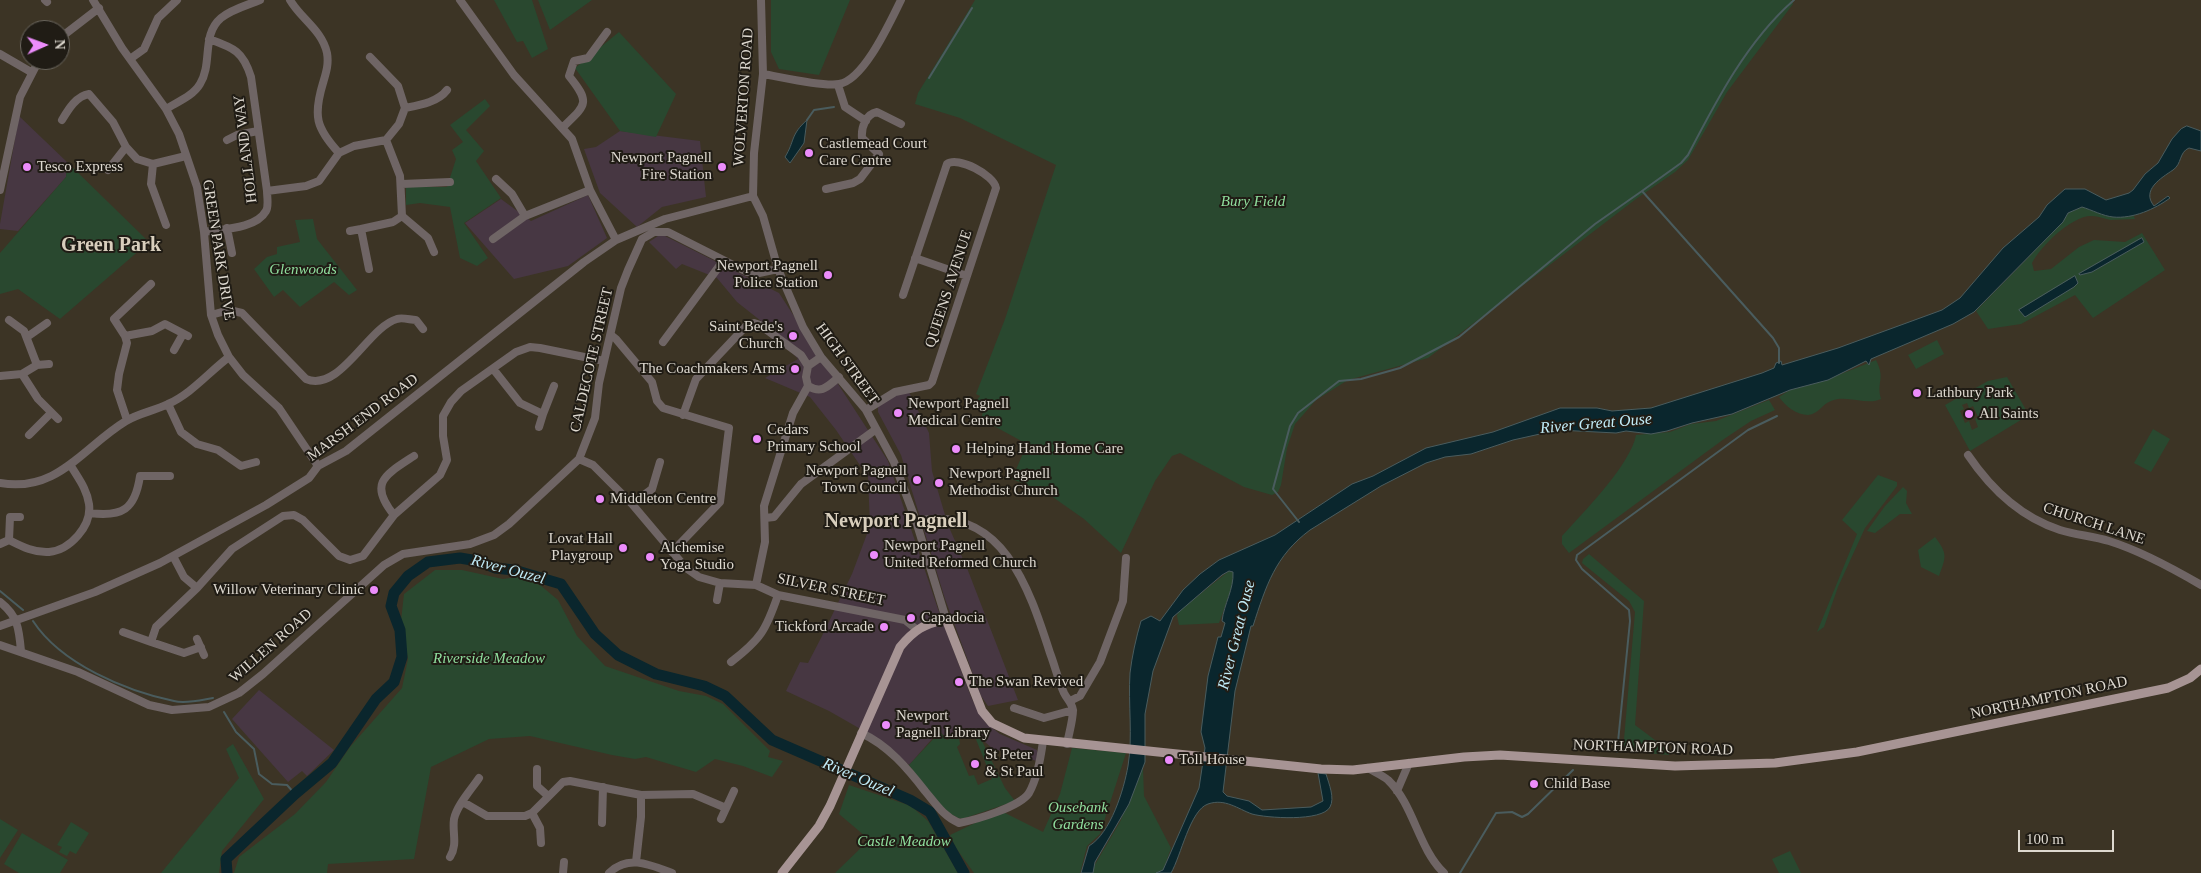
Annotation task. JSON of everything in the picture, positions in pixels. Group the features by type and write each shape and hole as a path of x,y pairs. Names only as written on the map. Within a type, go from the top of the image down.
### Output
{"main road":[{"path":"782,873 819,826 830,806 900,647 916,629 926,623 946,619"},
{"name":"HIGH STREET","path":"946,619 982,712 992,723 1005,731 1024,738 1152,753"},
{"name":"NORTHAMPTON ROAD","path":"1152,753 1320,769 1353,770 1500,755 1675,766 1775,763 1857,752 2168,688 2190,678 2201,669"}],"street":[{"name":"GREEN PARK DRIVE","path":"93,0 130,59 166,109 186,156 197,187 204,232 211,315 218,335 229,357 243,374 279,408 318,466"},
{"path":"130,59 144,49 158,18 177,0"},
{"path":"166,109 187,97 200,84 206,67 209,39 221,18 260,0"},
{"path":"290,0 317,30 327,52 328,70 319,99 317,122 324,136 339,153"},
{"name":"WOLVERTON ROAD","path":"753,196 754,153 763,74 761,0"},
{"path":"763,74 838,84 856,76 878,43 901,0"},
{"path":"462,3 523,86 563,127 572,139 590,190 616,240"},
{"path":"70,30 99,8"},
{"path":"563,127 583,108 585,99 583,92 569,76 570,68 574,61 588,58 606,32"},
{"name":"HOLLAND WAY","path":"204,232 252,223 261,218 267,209 267,192 251,77 245,59 231,47 209,39"},
{"path":"0,54 31,72 20,97 9,138 0,190"},
{"path":"267,192 306,186 318,181 339,153 354,146 386,140 400,124 405,108 398,86 370,57"},
{"path":"838,84 845,107 866,120"},
{"path":"405,108 422,105 442,97 447,90"},
{"path":"62,120 68,109 82,95 88,94 113,122 126,147 137,159 153,164 186,156"},
{"path":"826,189 860,180 880,154 862,138 862,128 870,115 877,112 902,124"},
{"path":"228,140 236,135 258,131"},
{"path":"0,137 9,138"},
{"path":"386,140 402,184 402,216 428,238 434,252"},
{"path":"108,170 126,147"},
{"name":"QUEENS AVENUE","path":"866,410 895,392 929,385 932,382 996,188 992,178 960,161 952,161 947,164 915,258"},
{"path":"153,164 151,184 166,225"},
{"path":"496,179 512,194 525,216"},
{"path":"402,184 450,182"},
{"path":"493,239 525,216 590,190"},
{"name":"MARSH END ROAD","path":"0,626 95,592 173,556 266,505 309,478 318,466 346,451 584,262 616,240 665,219 753,196"},
{"name":"HIGH STREET","path":"753,196 763,216 778,269 803,327 821,357 866,410 875,430 894,462 916,520 946,619"},
{"path":"350,232 393,222 402,216"},
{"path":"227,228 232,254"},
{"path":"361,229 369,269"},
{"name":"CALDECOTE STREET","path":"403,554 470,544 494,535 509,524 579,459 595,418 599,383 621,288 642,239 654,232 668,232 747,272 759,274 778,269"},
{"path":"903,295 915,258 968,276"},
{"path":"663,342 724,261"},
{"path":"114,318 151,284"},
{"path":"211,315 229,310 242,313 306,379 313,382 325,380 335,374 385,325 398,318 416,320 424,329"},
{"path":"107,311 114,318 127,343 117,390 127,420"},
{"path":"9,320 24,331 37,365"},
{"path":"683,415 696,379 747,326 754,322 801,355 808,366 806,377 808,386 793,413 778,455 764,506 765,542 756,585"},
{"path":"27,337 47,323"},
{"path":"125,336 152,331 165,324 186,335 174,350"},
{"path":"611,335 652,382 657,401 663,408 729,428 720,502 672,552"},
{"path":"151,642 156,627 197,588 232,549 283,516 294,515 303,520 339,556 350,560 363,556 394,515 440,476 447,460 443,436 443,416 451,402 461,391 494,370 516,352 530,347 604,361"},
{"path":"0,483 12,485 39,482 71,466 106,434 127,420 168,404 229,357"},
{"path":"808,366 821,357"},
{"path":"0,376 22,374 37,365 50,364"},
{"path":"494,370 520,403 543,414"},
{"path":"22,374 38,399 58,419"},
{"path":"808,386 816,390 824,390 839,377"},
{"path":"539,427 554,386"},
{"path":"168,404 181,432 197,444 218,450 241,466 256,462"},
{"path":"29,434 51,413"},
{"path":"765,518 774,517 801,484 875,430"},
{"name":"CHURCH LANE","path":"1968,455 1988,483 2032,518 2062,531 2109,541 2152,558 2201,585"},
{"path":"394,515 383,501 380,492 381,484 386,476 414,456"},
{"name":"SILVER STREET","path":"579,459 593,465 632,504 686,568 698,577 720,583 756,585 778,595 840,609 864,610 905,620 916,629"},
{"path":"632,504 652,489 660,462"},
{"path":"9,540 28,550 50,552 68,545 83,530 90,513 85,489 71,466"},
{"path":"90,513 106,515 120,513 131,504 138,491 140,476 136,468"},
{"path":"140,476 170,476"},
{"path":"9,540 10,517 20,517"},
{"path":"916,520 942,519 969,525 985,533 1009,555 1037,612 1064,694 1071,706 1067,744"},
{"path":"0,544 9,540"},
{"name":"WILLEN ROAD","path":"0,645 21,650 78,672 148,705 172,710 209,707 239,693 263,674 350,593 384,565 403,554"},
{"path":"173,556 184,577 197,588"},
{"path":"1014,708 1044,718 1071,706 1080,696 1100,662 1123,601 1126,558"},
{"path":"717,600 720,583"},
{"path":"732,662 761,637 767,628 778,595"},
{"path":"0,602 10,610 17,620 21,650"},
{"path":"123,632 184,653 201,647"},
{"path":"197,639 204,656"},
{"path":"859,738 879,743 904,765 949,819 959,823 988,815 1022,800 1029,793 1042,755 1043,741"},
{"path":"1397,790 1409,763"},
{"path":"1368,768 1387,779 1397,790 1431,856 1444,873"},
{"path":"537,769 537,786 547,795"},
{"path":"450,857 455,849 454,819 479,778"},
{"path":"463,802 486,816 526,816 532,813 547,795 563,782 570,781 641,795 693,794 726,808"},
{"path":"602,823 603,787"},
{"path":"721,819 734,791"},
{"path":"636,862 642,816 641,795"},
{"path":"532,813 540,828 540,843"},
{"path":"562,873 564,862"},
{"path":"609,873 619,865 636,862 672,873"}],"shaded area":[{"path":"19,116 67,162 66,177 18,231 0,229 0,224"},
{"path":"620,131 700,141 706,197 662,207 637,227 600,193 584,149 596,147"},
{"path":"588,195 607,238 568,266 514,279 465,223 501,199 531,221"},
{"path":"661,234 779,293 888,461 938,609 972,699 986,723 1000,734 1037,750 1039,757 1037,761 993,749 969,728 948,739 939,731 909,765 878,739 829,711 786,691 800,662 808,663 852,574 870,526 868,477 836,430 810,397 765,378 798,359 761,321 737,302 717,278 682,264 676,269 649,242"},
{"path":"908,390 929,433 932,471 948,525 967,568 1018,700 988,706 981,696 945,599 901,455 878,412 878,405 889,397"},
{"path":"259,690 334,750 307,776 302,771 288,782 232,719"}],"green space":[{"path":"494,0 532,0 548,49 532,58 523,41 517,42"},
{"path":"538,0 592,0 550,30"},
{"path":"771,0 850,0 819,75 779,69 771,52"},
{"name":"Bury Field","path":"975,0 1791,0 1793,4 1727,92 1688,160 1675,172 1636,199 1428,358 1348,380 1316,400 1295,424 1287,448 1281,485 1278,492 1272,495 1244,487 1180,453 1172,456 1155,481 1121,553 1084,519 1047,493 1012,479 1027,444 981,419 984,408 976,401 980,396 976,394 1005,319 1056,165 960,118 915,104 918,93"},
{"path":"619,32 676,94 656,137 620,131 575,68"},
{"path":"485,99 490,106 466,130 484,151 476,161 501,198 464,223 488,258 477,266 460,258 450,207 420,203 406,205 406,187 447,187 456,159 452,150 463,142 450,125"},
{"path":"67,162 149,242 60,319 18,289 0,294 0,253 66,177"},
{"path":"2082,207 2114,215 2133,214 2135,219 2111,220 2092,216 2075,221 2066,226 2049,241 2036,256 2032,263 2034,271 2051,269 2079,247 2094,240 2125,242 2142,233 2165,270 2093,318 2075,295 2021,324 1988,329 1976,311 2063,222 2068,213"},
{"name":"Glenwoods","path":"313,219 317,239 357,290 349,295 334,282 300,307 283,290 274,297 254,269 267,257 277,254 277,247 300,242 295,220"},
{"path":"1937,340 1944,354 1916,369 1908,355"},
{"path":"1876,360 1881,376 1881,399 1869,401 1837,399 1828,402 1815,413 1808,415 1792,409 1779,397 1790,390 1826,380"},
{"path":"2007,377 2029,415 1970,451 1945,405 1988,381","holes":["1967,403 1969,408 1973,406 1978,417 1975,419 1978,427 1972,430 1969,421 1965,423 1960,411 1964,409 1962,405"]},
{"path":"1769,400 1775,410 1751,421 1724,439 1569,553 1562,544 1562,536 1616,474 1632,447 1636,435 1670,432 1691,424 1716,421"},
{"path":"2153,429 2170,439 2151,472 2134,463"},
{"path":"1878,475 1897,482 1897,486 1865,528 1838,587 1824,627 1817,632 1857,534 1842,520"},
{"path":"1903,487 1907,491 1906,503 1912,514 1900,514 1875,533 1867,531 1885,506"},
{"path":"1935,537 1945,556 1939,576 1921,567 1918,550"},
{"path":"1589,554 1644,601 1635,725 1667,749 1669,755 1623,751 1635,612 1629,601 1582,563 1583,559"},
{"name":"Riverside Meadow","path":"435,570 462,570 503,579 517,577 540,585 558,600 577,636 605,666 679,691 706,696 723,704 770,751 768,757 783,761 772,777 743,766 715,759 696,772 646,757 635,759 612,755 530,736 489,739 431,767 414,859 328,864 327,873 234,873 239,857 295,814 326,782 350,747 402,688 408,659 401,621 404,594"},
{"path":"1229,571 1233,572 1234,581 1219,623 1179,625 1178,612"},
{"path":"970,728 981,739 1005,788 1015,801 962,819 947,811 909,765 940,732 947,740","holes":["973,735 992,779 978,785 974,775 969,776 957,747 960,744 959,738"]},
{"path":"233,744 264,799 222,851 219,873 161,873 239,778 226,749"},
{"name":"Ousebank Gardens","path":"1072,748 1126,753 1100,834 1087,846 1080,873 974,873 956,848 950,835 998,812 1005,813 1043,832 1060,794"},
{"path":"1143,768 1144,796 1171,848 1163,871 1161,873 1090,873 1120,822"},
{"name":"Castle Meadow","path":"849,785 911,806 928,821 958,873 835,873 868,841 865,836 839,814"},
{"path":"0,819 18,830 0,858"},
{"path":"71,822 89,833 76,854 70,851 67,856 59,852 62,847 57,845"},
{"path":"22,833 68,860 60,873 19,873 4,864"},
{"path":"1790,851 1801,873 1779,873 1772,859"}],"water":[{"path":"807,120 804,143 790,163 785,157 795,134"},
{"name":"River Great Ouse","path":"2187,126 2201,131 2201,151 2189,148 2186,150 2178,165 2154,185 2151,190 2150,195 2154,206 2168,196 2170,198 2158,206 2136,215 2109,216 2082,207 2068,213 2063,222 1974,312 1953,324 1871,359 1869,365 1866,361 1828,380 1790,390 1732,414 1667,431 1651,434 1626,431 1616,433 1558,430 1513,440 1471,454 1445,457 1426,463 1381,486 1310,530 1288,550 1280,561 1262,598 1253,626 1251,626 1235,691 1223,792 1227,796 1249,801 1262,810 1311,807 1323,801 1318,773 1326,774 1332,795 1330,807 1325,812 1316,815 1293,818 1252,814 1220,802 1208,804 1196,815 1191,824 1171,873 1156,873 1163,870 1199,788 1205,748 1201,732 1208,676 1218,637 1221,637 1225,623 1222,621 1232,584 1233,572 1229,571 1222,575 1173,617 1153,671 1145,714 1145,762 1129,804 1095,862 1093,873 1081,873 1089,846 1097,840 1110,821 1120,798 1126,776 1130,743 1130,673 1141,621 1151,616 1160,621 1183,590 1219,560 1275,535 1352,484 1373,476 1426,448 1493,432 1560,408 1597,408 1612,411 1651,408 1762,373 1774,368 1776,363 1781,361 1782,365 1838,348 1942,310 1960,298 2003,248 2039,217 2047,205 2065,189 2085,189 2106,200 2129,193 2145,174 2158,163 2172,139 2181,129"},
{"path":"2142,238 2144,242 2092,272 2079,274"},
{"path":"2075,276 2078,283 2074,287 2025,317 2019,310"}],"waterway":[{"path":"1779,363 1779,348 1773,338 1642,191 1681,163 1688,155 1721,93 1747,53 1777,16 1794,0"},
{"path":"929,78 972,8"},
{"path":"807,120 814,110 834,107"},
{"path":"1299,522 1273,489 1290,426 1298,413 1339,381 1361,379 1400,368 1459,337 1595,224 1642,191"},
{"path":"1617,752 1630,621 1629,610 1582,569 1576,560 1577,555 1748,430 1777,416"},
{"name":"River Ouzel","path":"227,873 226,859 295,794 332,763 376,699 394,682 402,657 400,630 391,606 394,593 408,576 428,562 460,558 478,561 495,568 514,570 561,584 595,634 618,655 656,674 704,686 725,696 772,740 910,800 930,812 964,873"},
{"path":"0,591 23,610"},
{"path":"33,621 45,636 77,663 116,683 179,702 213,698"},
{"path":"224,712 236,732 254,749 259,774 272,784 287,785 295,794"},
{"path":"1460,873 1496,813 1512,812 1522,817 1528,814 1573,770"}],"place":[{"name":"Castlemead Court Care Centre","path":"809,153"},
{"name":"Tesco Express","path":"27,167"},
{"name":"Newport Pagnell Fire Station","path":"722,167"},
{"name":"Newport Pagnell Police Station","path":"828,275"},
{"name":"Saint Bede's Church","path":"793,336"},
{"name":"The Coachmakers Arms","path":"795,369"},
{"name":"Lathbury Park","path":"1917,393"},
{"name":"Newport Pagnell Medical Centre","path":"898,413"},
{"name":"All Saints","path":"1969,414"},
{"name":"Cedars Primary School","path":"757,439"},
{"name":"Helping Hand Home Care","path":"956,449"},
{"name":"Newport Pagnell Town Council","path":"917,480"},
{"name":"Newport Pagnell Methodist Church","path":"939,483"},
{"name":"Middleton Centre","path":"600,499"},
{"name":"Lovat Hall Playgroup","path":"623,548"},
{"name":"Newport Pagnell United Reformed Church","path":"874,555"},
{"name":"Alchemise Yoga Studio","path":"650,557"},
{"name":"Willow Veterinary Clinic","path":"374,590"},
{"name":"Capadocia","path":"911,618"},
{"name":"Tickford Arcade","path":"884,627"},
{"name":"The Swan Revived","path":"959,682"},
{"name":"Newport Pagnell Library","path":"886,725"},
{"name":"Toll House","path":"1169,760"},
{"name":"St Peter & St Paul","path":"975,764"},
{"name":"Child Base","path":"1534,784"}],"district":[{"name":"Green Park","path":"111,246"},
{"name":"Newport Pagnell","path":"896,522"}]}
